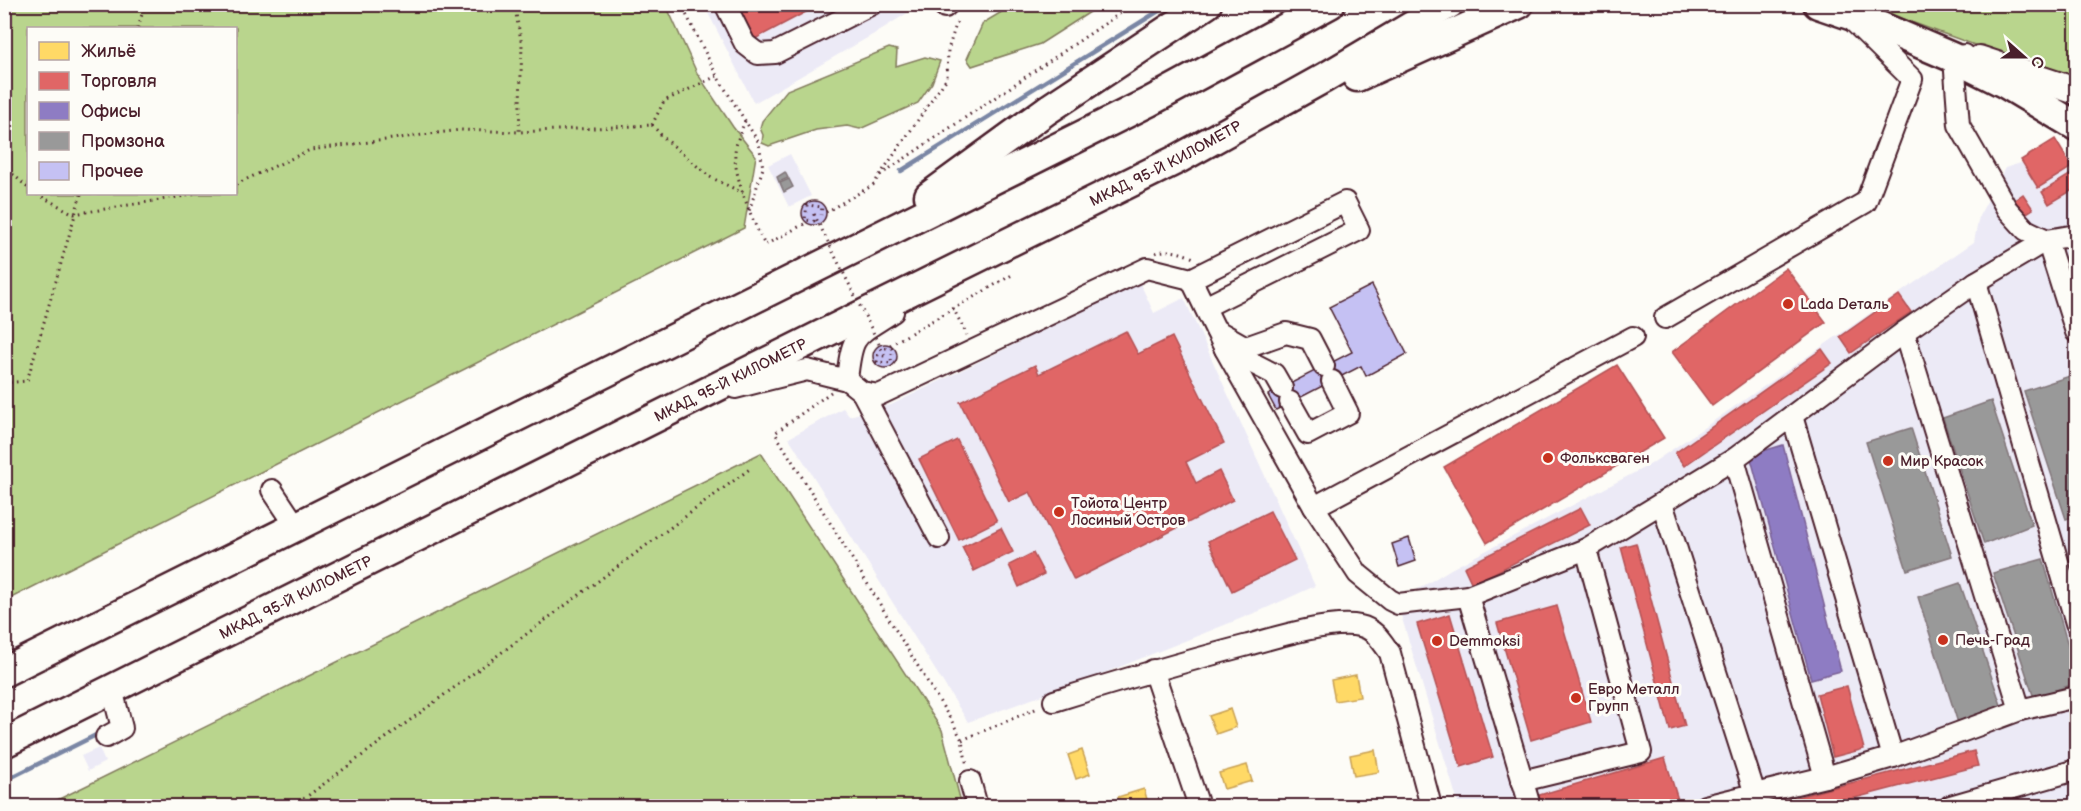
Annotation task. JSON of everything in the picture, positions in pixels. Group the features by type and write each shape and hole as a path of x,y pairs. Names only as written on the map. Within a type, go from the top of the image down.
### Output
{"highway":[{"path":"864,243 1047,110 1207,4"},
{"path":"4,672 1149,102 1330,4"},
{"name":"МКАД, 95-Й КИЛОМЕТР","path":"4,743 1178,159 1324,78 1449,4"},
{"path":"1178,159 1518,4"},
{"path":"1818,4 1960,56 2076,126"}],"main road":[{"path":"1960,56 2076,91"}],"street":[{"path":"725,4 745,44 758,54 775,53 872,4"},
{"path":"1665,318 1866,202 1912,80 1859,19"},
{"path":"1960,56 1959,125 2007,209 2026,230 2047,240 2076,332"},
{"path":"676,407 722,391 807,370 879,395 1147,268 1191,279 1345,202 1359,230 1205,307"},
{"path":"1191,279 1225,349 1314,507 1358,574 1398,604 1468,596 1586,549 1734,459 1904,332 1976,282 2047,240 2076,236"},
{"path":"939,538 855,386 851,348 857,336 957,268"},
{"path":"1976,282 2076,623"},
{"path":"1216,330 1246,346 1286,333 1310,339 1348,413 1308,434 1274,374 1225,349"},
{"path":"1904,332 2020,710"},
{"path":"1314,507 1633,337"},
{"path":"1792,416 1893,757"},
{"path":"1734,459 1825,777"},
{"path":"272,490 296,526"},
{"path":"1662,503 1755,794"},
{"path":"1522,781 1641,752 1586,549"},
{"path":"1468,596 1530,807"},
{"path":"1054,701 1153,670 1299,631 1344,625 1361,626 1375,633 1390,653 1431,807"},
{"path":"1153,670 1199,807"},
{"path":"106,736 122,728 112,689"},
{"path":"1705,807 1825,777 1893,757 2020,710 2076,697"},
{"path":"1950,807 2076,770"},
{"path":"970,781 977,807"}],"path":[{"path":"138,27 145,4"},
{"path":"514,4 522,45 519,132"},
{"path":"681,4 717,76 759,142 763,168 749,211"},
{"path":"880,175 1134,4"},
{"path":"826,212 873,185 947,78 951,9"},
{"path":"652,125 664,101 717,76"},
{"path":"745,121 735,153 749,211 765,245 806,223"},
{"path":"237,184 310,150 460,130 519,132 652,125"},
{"path":"652,125 710,177 744,194"},
{"path":"4,165 27,187"},
{"path":"39,195 74,214 190,195"},
{"path":"4,383 27,381 81,195"},
{"path":"821,215 822,207 807,205 806,220 814,221 814,214 885,356 878,356 877,362 891,363 892,348 885,348"},
{"path":"890,345 1012,274"},
{"path":"953,308 971,343"},
{"path":"855,386 775,433 954,725 962,740 970,781"},
{"path":"294,807 751,468"},
{"path":"962,740 1054,701"}],"shaded area":[{"path":"704,5 920,5 754,103"},
{"path":"790,154 811,196 789,207 768,165"},
{"path":"2027,161 2070,173 2076,177 2076,806 1459,806 1397,602 1451,569 1651,464 1974,242 1979,216 2005,168"},
{"name":"Тойота Центр Лосиный Остров","path":"1140,283 1154,313 1184,298 1315,586 1262,610 1112,670 968,722 789,438 843,408 849,416 891,405"},
{"path":"99,748 105,762 88,771 81,756"}],"green space":[{"path":"5,4 666,5 697,73 733,127 756,156 744,228 5,601"},
{"path":"1015,4 1101,5 1040,44 972,66 967,59 983,23"},
{"path":"1864,5 2076,5 2076,76 2008,57"},
{"path":"889,48 897,50 896,66 925,57 940,61 932,83 918,103 860,129 847,126 816,130 769,146 762,143 763,135 760,128 762,121 787,90"},
{"path":"761,453 942,730 962,806 45,806"}],"building: Жильё":[{"path":"1356,675 1360,697 1335,701 1331,680"},
{"path":"1230,709 1236,727 1216,734 1209,716"},
{"path":"1082,750 1090,774 1076,779 1068,755"},
{"path":"1375,750 1379,772 1354,776 1350,755"},
{"path":"1247,765 1252,781 1224,789 1219,773"},
{"path":"1144,789 1149,806 1121,806 1118,797"}],"building: Торговля":[{"path":"729,4 821,4 749,42"},
{"path":"2055,139 2072,167 2038,188 2021,160"},
{"path":"2071,174 2076,188 2049,204 2042,192"},
{"path":"2023,194 2033,209 2019,218 2009,204"},
{"path":"1786,268 1826,322 1712,406 1672,352"},
{"path":"1899,295 1911,312 1851,353 1840,337"},
{"path":"1126,331 1138,354 1172,337 1224,443 1186,462 1196,483 1219,471 1233,500 1074,580 1030,492 1009,502 960,402 1035,365 1039,374"},
{"path":"1822,349 1832,363 1684,466 1675,453"},
{"path":"1617,365 1664,438 1487,543 1444,467"},
{"path":"957,440 997,521 959,540 919,459"},
{"path":"1581,508 1590,525 1472,584 1464,567"},
{"path":"1270,511 1295,560 1232,591 1208,541"},
{"path":"1001,528 1013,552 974,571 962,547"},
{"path":"1636,543 1685,726 1670,730 1621,547"},
{"path":"1033,553 1044,574 1019,587 1009,565"},
{"path":"1557,606 1591,722 1531,740 1497,623"},
{"path":"1450,614 1493,757 1461,767 1417,624"},
{"path":"1847,686 1864,749 1833,757 1817,694"},
{"path":"1974,751 1978,766 1824,806 1762,806"},
{"path":"1665,758 1679,803 1668,806 1539,806 1536,796"}],"building: Офисы":[{"path":"1783,445 1841,671 1811,679 1750,455"}],"building: Промзона":[{"path":"785,172 788,178 779,182 777,177"},
{"path":"789,179 793,187 784,192 780,183"},
{"path":"2070,376 2076,396 2076,516 2066,519 2024,391"},
{"path":"1991,401 2032,525 1984,544 1943,418"},
{"path":"1911,428 1952,556 1907,570 1866,442"},
{"path":"2043,559 2076,673 2076,683 2034,698 1993,573"},
{"path":"1960,583 2002,708 1958,723 1918,597"}],"building: Прочее":[{"path":"814,201 823,204 826,213 823,222 814,225 805,222 802,213 805,204"},
{"path":"1372,285 1407,354 1366,376 1361,366 1276,410 1268,395 1352,352 1329,307"},
{"path":"885,344 894,347 897,356 894,365 885,368 876,365 873,356 876,347"},
{"path":"1409,538 1416,561 1399,567 1392,544"}],"waterway":[{"path":"901,171 1170,4"},
{"path":"4,781 100,733"}],"place":[{"name":"Lada Dеталь","path":"1788,304"},
{"name":"Фольксваген","path":"1548,458"},
{"name":"Мир Красок","path":"1888,461"},
{"name":"Тойота Центр Лосиный Остров","path":"1059,512"},
{"name":"Печь-Град","path":"1943,640"},
{"name":"Demmoksi","path":"1437,641"},
{"name":"Евро Металл Групп","path":"1576,698"}]}
